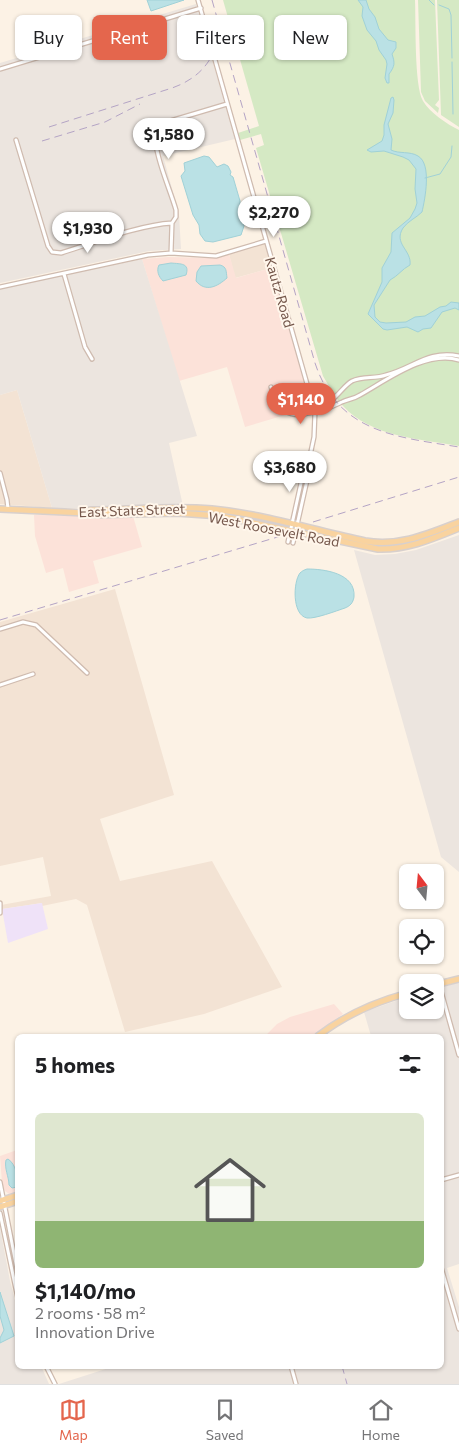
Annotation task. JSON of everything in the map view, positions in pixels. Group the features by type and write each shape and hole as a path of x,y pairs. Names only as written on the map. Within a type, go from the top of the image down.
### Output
{"main road":[{"name":"East State Street","path":"0,508 86,513 90,510 203,508 238,513 294,528"},
{"name":"West Roosevelt Road","path":"294,528 385,543 411,540 459,522"},
{"name":"West Roosevelt Road","path":"294,528 365,547 387,549 414,545 459,528"},
{"path":"444,983 459,978"},
{"path":"321,1034 360,1009 399,996"},
{"path":"2,1203 15,1196"},
{"path":"2,1203 15,1201"}],"street":[{"name":"Kautz Road","path":"198,0 314,410 314,437 307,470 304,474 291,542"},
{"path":"0,68 201,8"},
{"path":"171,253 172,223 176,217 176,210 160,159 154,135 155,127 227,104"},
{"path":"16,140 48,246 52,252 61,252 123,234 172,223"},
{"path":"0,287 148,255 171,253 216,256 266,241"},
{"path":"64,274 85,347 92,359"},
{"path":"314,410 359,378 386,376 424,358 435,355 445,354 459,358"},
{"path":"271,387 278,405 289,413 326,410 359,396 380,382 425,361 441,357 459,358"},
{"path":"337,395 342,402"},
{"path":"0,473 8,509"},
{"path":"0,629 23,622 36,624 87,673"},
{"path":"0,686 34,674"},
{"path":"0,903 0,913"},
{"path":"444,1007 459,1055"},
{"path":"444,1179 459,1175"},
{"path":"0,1182 2,1203 15,1261"},
{"path":"0,1213 15,1284"},
{"path":"444,1277 459,1329"},
{"path":"47,1369 54,1384"},
{"path":"292,1369 296,1384"}],"shaded area":[{"path":"196,4 199,15 177,15 177,60 212,60 235,139 163,156 179,214 181,249 149,251 0,283 0,63 15,58 15,60 82,60 82,38 92,35 92,60 167,60 167,15 159,15"},
{"path":"265,243 271,268 235,278 229,254"},
{"path":"229,254 236,278 271,268 312,407 245,427 227,367 179,381 142,259 168,257 215,258"},
{"path":"142,259 197,436 169,443 183,506 52,508 17,390 0,395 0,288"},
{"path":"17,390 52,508 0,504 0,395"},
{"path":"34,515 133,516 142,547 93,561 99,583 69,592 63,568 46,573 35,536"},
{"path":"459,535 459,872 441,857 354,550 375,555 395,554 416,550"},
{"path":"115,589 174,795 100,819 120,881 212,861 282,987 204,1014 125,1032 87,905 76,899 42,906 42,903 2,909 1,905 51,896 43,857 0,866 0,622"},
{"path":"42,903 48,929 8,943 2,909"},
{"path":"459,982 459,1264 447,1268 459,1307 459,1384 59,1384 106,1369 444,1369 444,1034 370,1034 364,1012 399,1000 399,1019 444,1019 444,987"},
{"path":"334,1004 343,1014 315,1034 267,1034 277,1024 290,1017"},
{"path":"15,1151 15,1192 9,1194 5,1191 2,1183 0,1156"},
{"path":"0,1227 15,1300 15,1369 42,1369 49,1384 0,1384"}],"green space":[{"path":"223,0 415,0 417,68 420,93 423,101 434,114 459,130 459,446 397,435 367,424 343,406 323,376 256,148 264,145 261,134 240,140 238,133 259,126 240,60 264,60 264,15 227,15"},
{"path":"418,0 435,0 439,100 435,105 439,108 438,113 425,101 421,92"},
{"path":"437,0 459,0 459,127 441,115"}],"water":[{"path":"147,0 184,0 151,11"},
{"path":"358,0 366,0 379,29 388,40 396,42 396,48 392,54 394,64 389,74 389,83 387,83 385,78 386,60 379,50 376,41 367,30 362,16 363,7"},
{"path":"393,97 393,113 388,124 392,139 391,150 415,154 422,160 425,166 426,191 422,212 403,228 400,238 410,260 410,265 390,280 374,305 375,317 380,322 386,323 406,322 415,317 425,316 451,302 459,303 459,310 455,308 442,312 431,328 418,332 407,327 383,329 368,314 382,282 382,268 391,252 392,233 410,218 417,203 415,189 416,169 409,160 384,151 371,152 367,150 382,141 384,125 391,98"},
{"path":"204,156 209,157 217,167 224,164 228,166 231,172 230,175 233,177 243,217 244,226 241,235 213,242 205,241 200,234 199,225 193,215 181,176 185,171 184,163"},
{"path":"171,263 186,266 186,275 163,281 158,274 159,265"},
{"path":"220,265 225,268 227,278 220,284 204,287 196,281 197,272 201,266"},
{"path":"307,569 338,574 350,582 354,597 351,604 345,608 315,617 307,618 302,616 296,605 295,590 300,573"},
{"path":"6,1160 11,1161 15,1169 15,1187 12,1188 9,1185"},
{"path":"0,1292 14,1336 0,1343 4,1330 0,1316"}],"waterway":[{"path":"429,0 434,5"},
{"path":"439,5 449,9 451,15 452,58"},
{"path":"452,62 453,114"},
{"path":"425,178 440,174 451,157 452,146"}],"railway":[{"path":"212,0 315,363 325,386 338,404 354,418 372,428 414,440 459,447"},
{"path":"49,127 172,88 198,74 209,60"},
{"path":"42,141 105,122 140,104"},
{"path":"313,522 459,477"},
{"path":"0,620 281,536"},
{"path":"343,1369 347,1384"}]}
